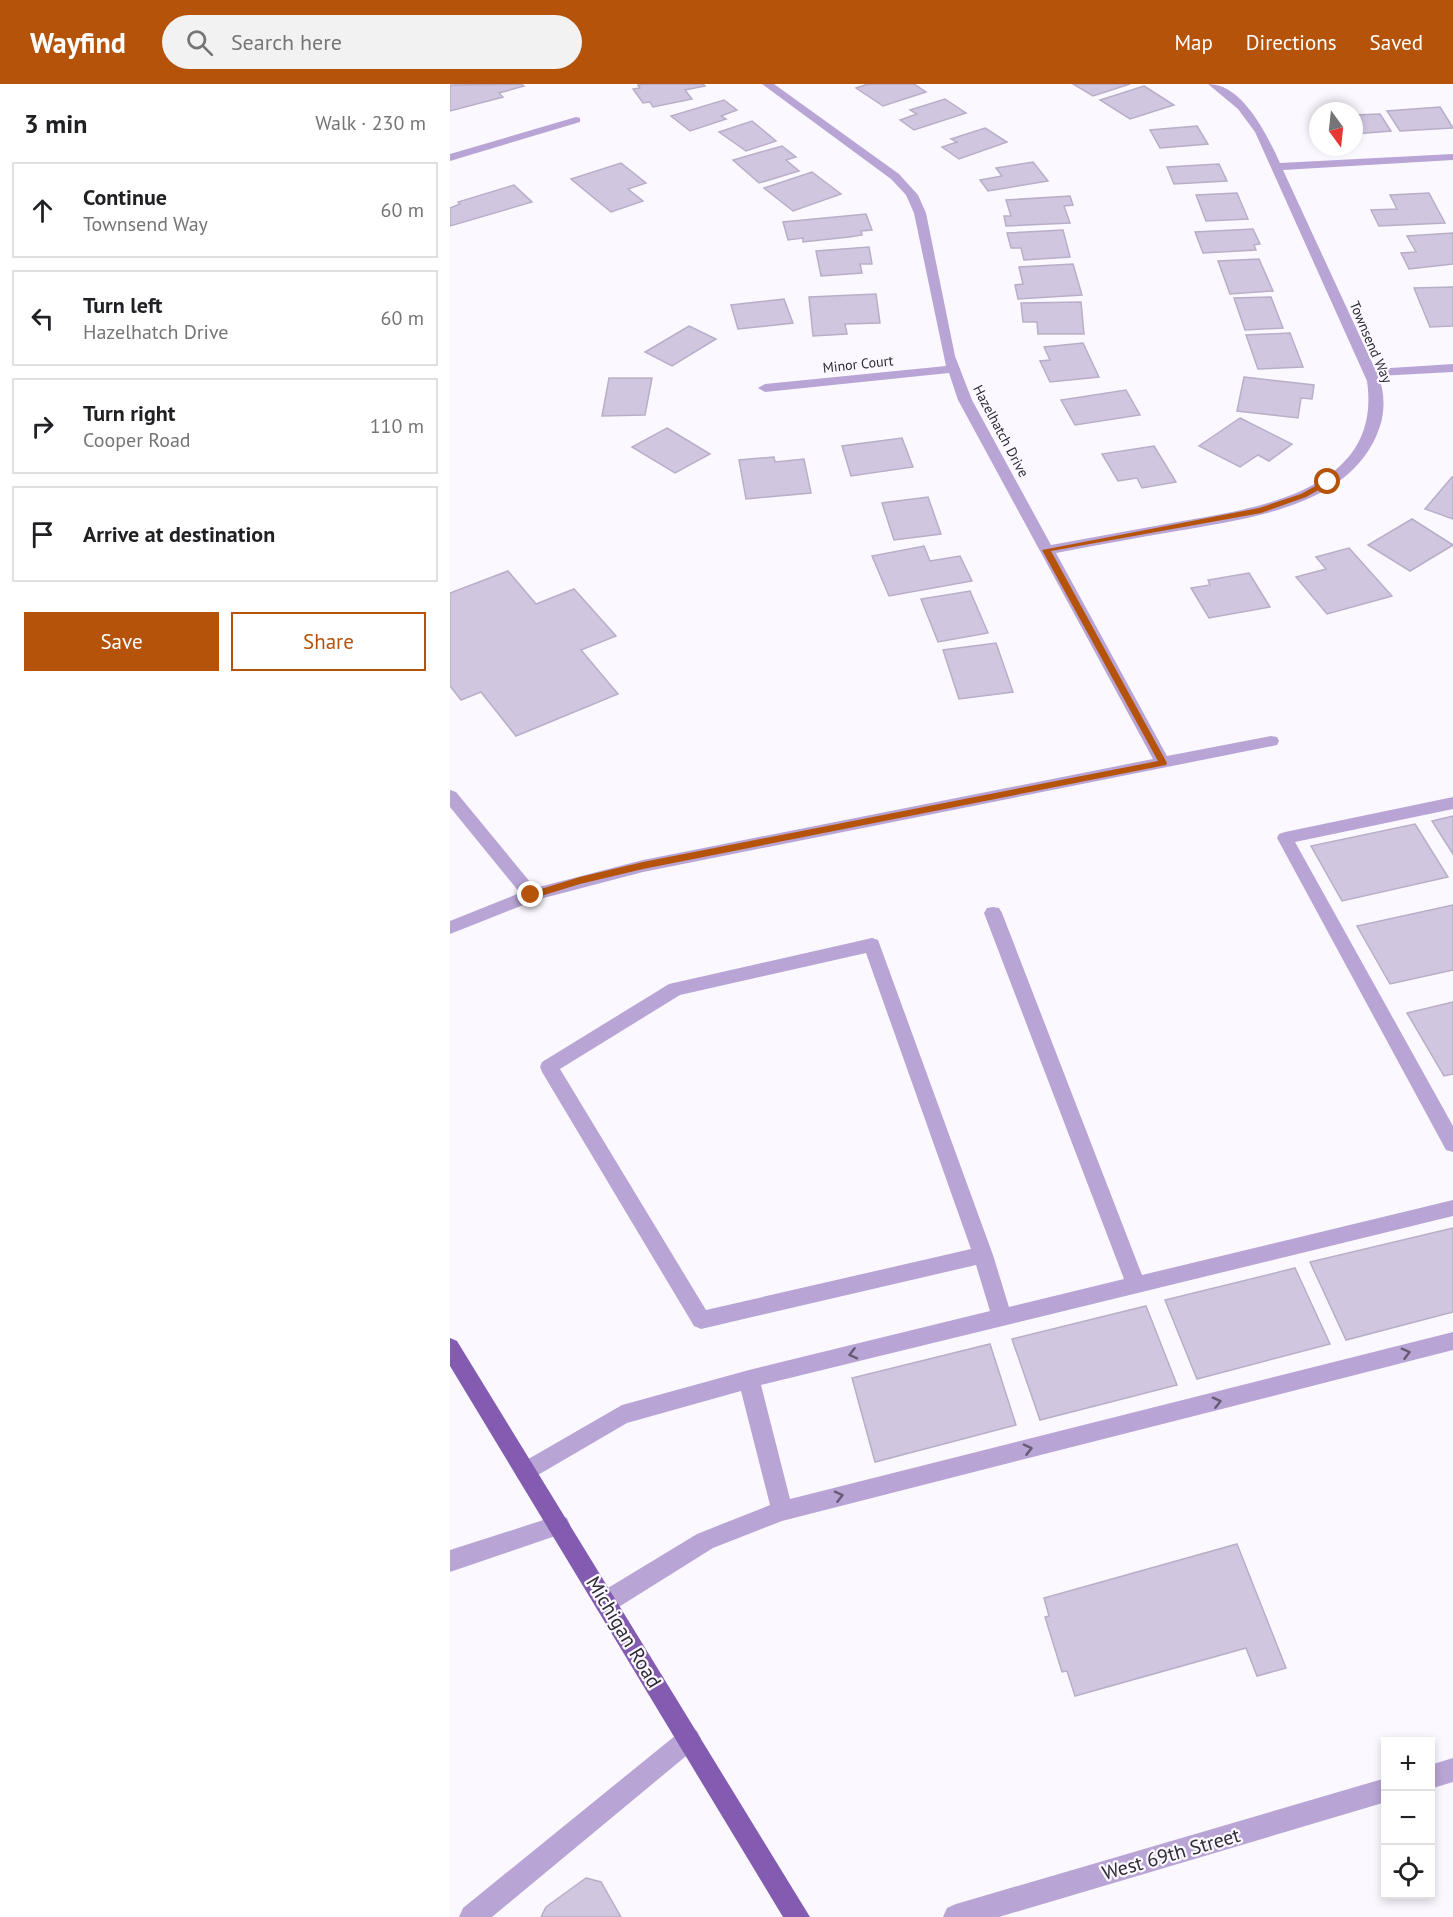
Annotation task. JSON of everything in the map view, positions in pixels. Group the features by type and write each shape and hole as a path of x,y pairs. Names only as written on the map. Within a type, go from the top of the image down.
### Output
{"main road":[{"name":"Michigan Road","path":"450,1347 797,1917"}],"street":[{"name":"Hazelhatch Drive","path":"767,84 890,172 901,181 913,197 920,213 953,369 971,411 1163,763"},
{"name":"Townsend Way","path":"1046,550 1237,516 1304,495 1346,469 1364,449 1374,427 1377,412 1376,388 1276,167 1251,118 1236,101 1213,84"},
{"path":"450,158 576,120"},
{"path":"1276,167 1453,157"},
{"path":"1370,373 1453,368"},
{"name":"Minor Court","path":"765,388 953,369"},
{"path":"450,928 531,895 580,880 1271,741"},
{"path":"450,796 531,895"},
{"path":"1453,802 1284,838 1453,1144"},
{"path":"993,913 1136,1285"},
{"path":"983,1256 701,1320 549,1067 675,989 872,945 983,1256 1002,1317"},
{"path":"526,1472 622,1415 749,1379 1453,1208"},
{"path":"606,1602 705,1541 782,1511 1453,1341"},
{"path":"749,1379 782,1511"},
{"path":"450,1561 559,1526"},
{"path":"472,1917 688,1739"},
{"path":"1435,1776 1453,1770"},
{"name":"West 69th Street","path":"956,1917 1383,1791"}],"building":[{"path":"521,84 524,86 499,93 503,97 450,111 450,85"},
{"path":"645,84 703,84 705,86 685,90 692,99 653,107 650,102 643,103 633,89"},
{"path":"868,84 914,84 926,92 883,106 856,88"},
{"path":"1073,84 1130,84 1093,96"},
{"path":"1144,86 1174,105 1130,119 1100,100"},
{"path":"945,99 966,113 914,130 900,120 917,114 910,110"},
{"path":"724,100 737,110 721,116 726,119 690,131 671,116"},
{"path":"1440,107 1453,128 1400,131 1387,111"},
{"path":"1380,114 1391,131 1363,133 1363,115"},
{"path":"752,121 776,141 746,151 719,132"},
{"path":"1197,126 1208,144 1160,148 1150,130"},
{"path":"985,128 1007,142 959,159 942,147 957,142 951,139"},
{"path":"782,146 796,157 786,160 799,171 759,183 733,160"},
{"path":"1033,162 1048,181 988,191 980,180 1002,176 996,168"},
{"path":"621,163 646,183 628,189 643,201 611,212 571,179"},
{"path":"1219,164 1227,181 1174,184 1167,167"},
{"path":"812,172 841,194 793,211 764,188"},
{"path":"514,185 532,202 450,226 450,208 460,204 458,202"},
{"path":"1237,193 1248,219 1206,221 1196,195"},
{"path":"1429,193 1445,223 1379,226 1371,210 1397,209 1390,195"},
{"path":"1070,196 1073,205 1064,206 1070,223 1006,226 1004,216 1011,216 1006,200"},
{"path":"866,214 872,230 861,231 862,235 803,242 803,238 788,240 783,222"},
{"path":"1253,229 1260,244 1254,245 1256,250 1203,253 1195,232"},
{"path":"1063,230 1070,257 1024,260 1021,248 1011,248 1007,233"},
{"path":"1453,233 1453,264 1409,269 1401,253 1416,252 1407,236"},
{"path":"869,247 872,264 860,264 862,273 821,276 816,251"},
{"path":"1259,259 1273,291 1230,294 1218,261"},
{"path":"1073,264 1082,295 1018,299 1015,285 1023,284 1019,267"},
{"path":"1453,287 1453,326 1430,327 1414,288"},
{"path":"876,294 880,323 845,324 847,334 813,336 809,297"},
{"path":"1271,297 1283,328 1245,330 1234,298"},
{"path":"784,299 793,323 738,329 731,305"},
{"path":"1081,302 1084,334 1038,334 1037,322 1023,322 1021,303"},
{"path":"689,326 716,339 672,366 645,352"},
{"path":"1290,333 1303,367 1258,369 1246,335"},
{"path":"1083,343 1099,377 1050,382 1040,361 1050,360 1044,347"},
{"path":"1244,377 1314,385 1312,399 1301,398 1298,418 1237,411"},
{"path":"609,378 652,378 645,415 602,416"},
{"path":"1126,390 1140,415 1075,425 1061,400"},
{"path":"1240,418 1292,444 1269,461 1258,455 1240,467 1199,446"},
{"path":"667,428 710,454 675,473 632,447"},
{"path":"902,438 913,467 851,476 842,446"},
{"path":"1154,446 1176,482 1142,488 1137,478 1118,481 1102,454"},
{"path":"774,457 775,462 804,459 811,493 746,499 739,460"},
{"path":"1453,477 1453,519 1425,509"},
{"path":"928,497 941,534 894,540 882,503"},
{"path":"1412,519 1453,545 1410,571 1368,545"},
{"path":"924,546 930,561 960,556 972,581 889,596 872,556"},
{"path":"1349,548 1392,596 1327,614 1296,577 1326,569 1316,557"},
{"path":"508,571 536,604 574,589 616,636 581,650 618,694 516,736 481,692 461,700 450,686 450,593"},
{"path":"1249,573 1270,607 1209,618 1191,588 1210,585 1208,580"},
{"path":"970,591 988,633 938,642 921,599"},
{"path":"996,643 1013,692 959,699 943,650"},
{"path":"1453,816 1453,854 1432,821"},
{"path":"1415,824 1448,877 1342,901 1311,846"},
{"path":"1453,905 1453,970 1390,984 1357,926"},
{"path":"1453,1002 1453,1074 1444,1076 1407,1013"},
{"path":"1453,1228 1453,1312 1346,1340 1310,1262"},
{"path":"1295,1268 1330,1344 1197,1379 1165,1300"},
{"path":"1146,1306 1177,1385 1040,1420 1012,1339"},
{"path":"990,1344 1016,1425 875,1462 852,1378"},
{"path":"1237,1544 1286,1668 1257,1676 1246,1648 1075,1696 1067,1671 1062,1672 1045,1617 1049,1616 1044,1598"},
{"path":"586,1878 601,1882 621,1917 541,1917 546,1907"}],"route":[{"path":"531,895 580,880 643,866 1163,763 1046,550 1237,516 1304,495 1328,482"}]}
